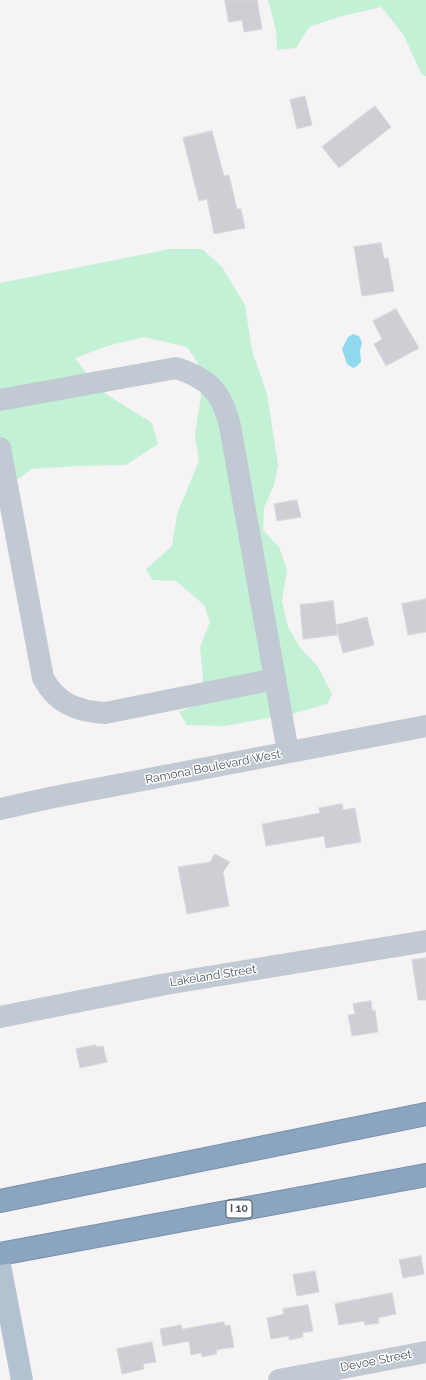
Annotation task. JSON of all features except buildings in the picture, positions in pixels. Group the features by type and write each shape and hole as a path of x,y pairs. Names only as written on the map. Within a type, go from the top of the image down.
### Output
{"highway":[{"path":"0,1201 426,1114"},
{"name":"I 10","path":"0,1254 53,1243 426,1176"}],"main road":[{"path":"0,1265 22,1380"}],"street":[{"path":"0,400 176,368 194,373 210,386 224,406 230,426 288,752"},
{"path":"0,448 43,678 56,695 71,707 89,712 105,713 275,680"},
{"name":"Ramona Boulevard West","path":"0,809 54,797 426,726"},
{"name":"Lakeland Street","path":"0,1017 166,984 426,941"},
{"name":"Devoe Street","path":"279,1380 426,1352"}],"green space":[{"path":"268,0 426,0 426,76 422,75 403,34 381,7 339,17 309,27 296,48 277,50 276,31"},
{"path":"170,249 202,249 222,267 245,305 252,351 267,394 278,465 274,485 264,508 263,530 279,547 287,570 282,601 288,627 299,646 318,667 332,694 327,704 292,714 224,726 187,725 179,712 198,704 203,676 200,647 210,622 204,605 176,581 152,580 146,569 172,546 177,514 199,461 195,434 201,397 198,363 187,347 144,337 107,346 75,358 89,377 106,394 152,423 158,444 126,465 32,469 8,486 0,483 0,283"}],"water":[{"path":"353,334 359,336 362,343 360,350 361,362 353,368 347,364 342,349 348,337"}]}
